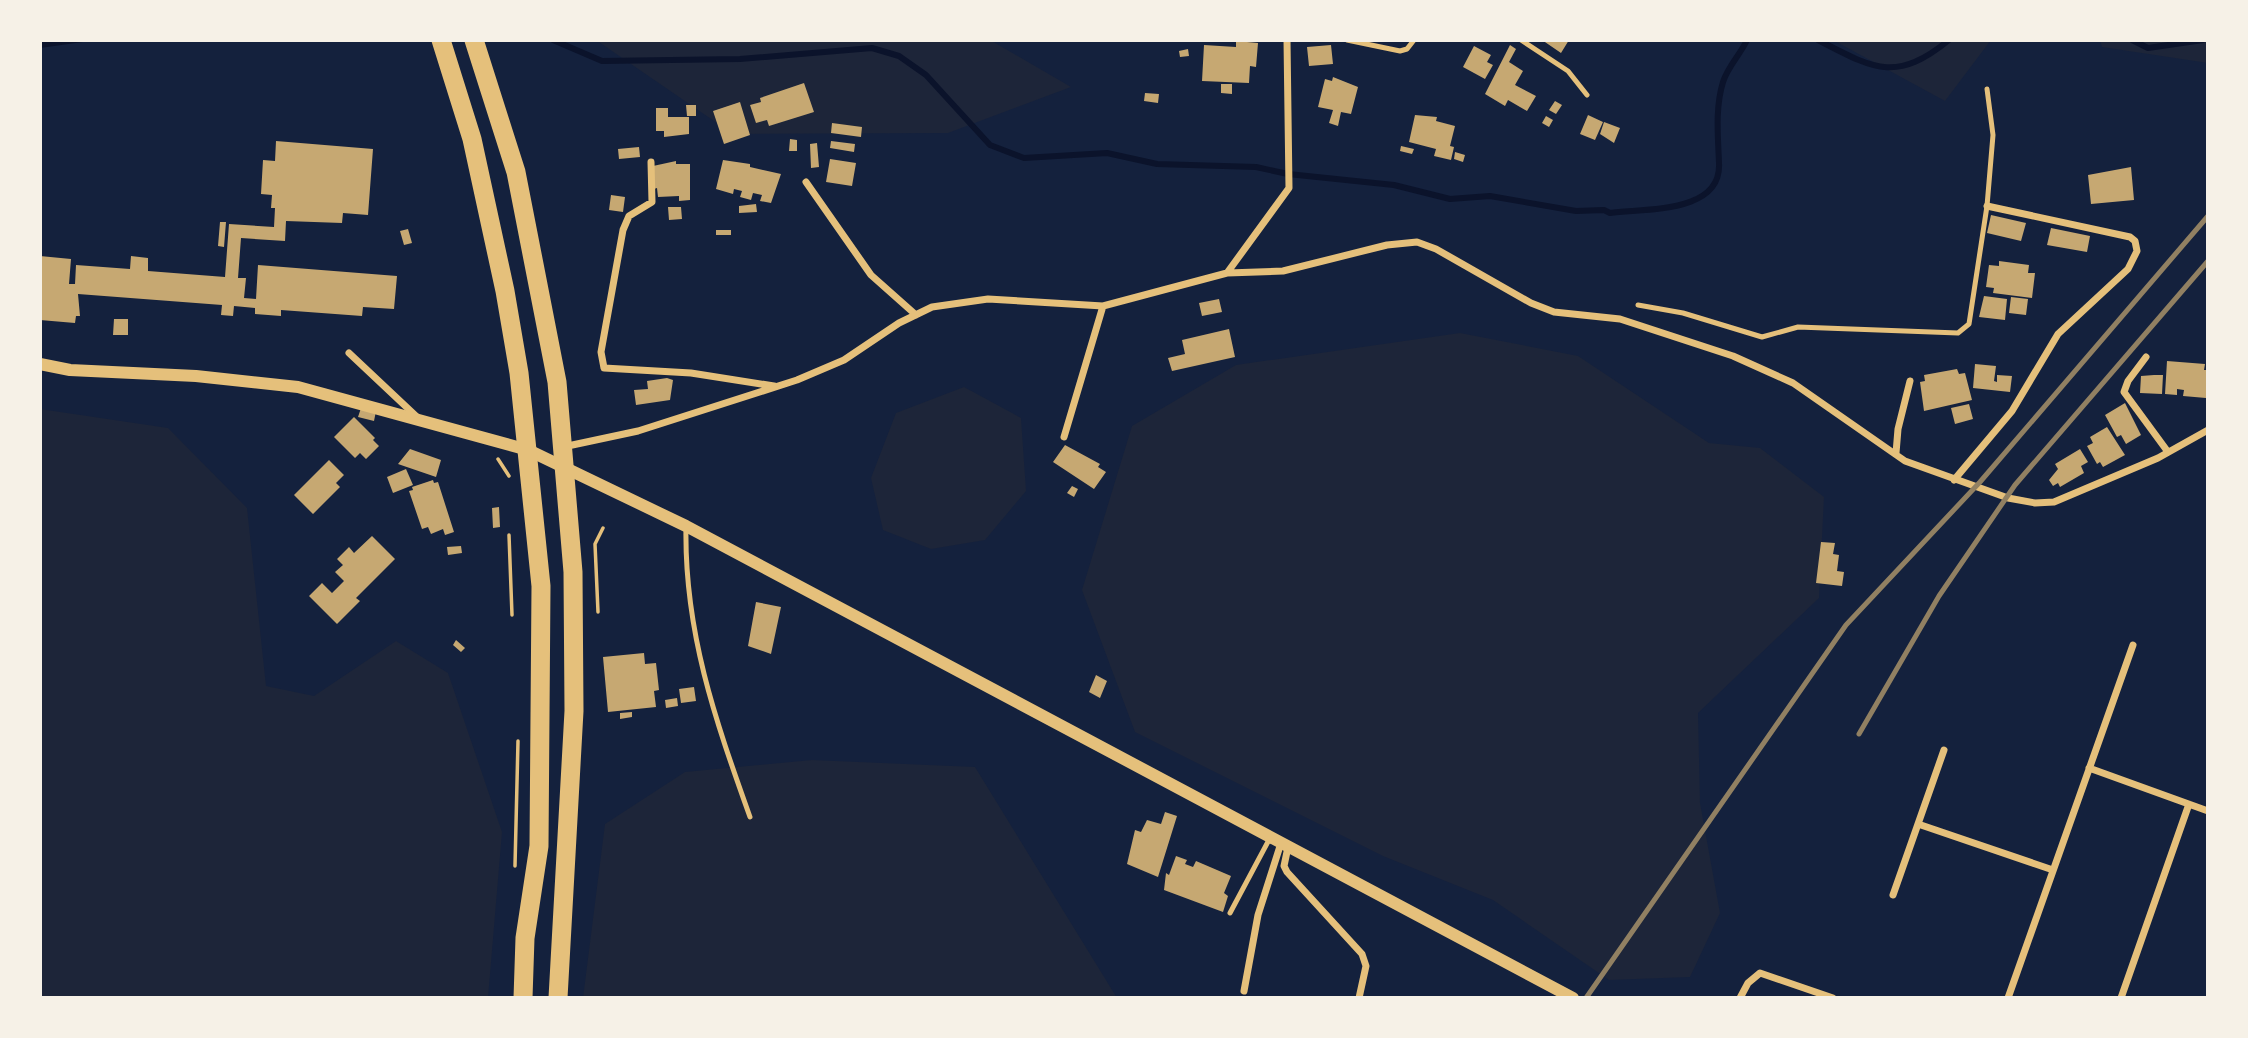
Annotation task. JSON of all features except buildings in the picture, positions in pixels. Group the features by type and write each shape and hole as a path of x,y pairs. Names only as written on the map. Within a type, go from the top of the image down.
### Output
{"highway":[{"path":"441,40 472,139 505,291 528,450 541,586 539,846 525,938 523,998"},
{"path":"474,40 516,172 540,282 557,382 573,572 574,711 558,998"}],"street":[{"path":"1227,273 1289,188 1286,135 1287,40"},
{"path":"651,162 652,202 629,216 623,230 601,352 604,368 691,373 778,387"},
{"path":"806,182 871,275 916,315"},
{"path":"1954,480 2012,411 2058,334 2128,269 2137,251 2135,241 2130,237 1987,206"},
{"path":"563,457 778,387 844,360 932,307 988,299 1103,306 1227,273 1283,271 1387,245 1418,243 1436,249 1531,303 1554,312 1620,319 1732,356 1793,383 1905,461 2008,498 2035,503 2054,502 2168,452 2208,430"},
{"path":"1064,437 1103,306"},
{"path":"349,353 420,419"},
{"path":"2146,357 2128,381 2124,392 2168,452"},
{"path":"40,364 70,370 196,376 298,387 528,450 563,457 686,526 1573,998"},
{"path":"1896,453 1898,429 1910,381"},
{"path":"2008,998 2133,645"},
{"path":"1893,895 1944,750"},
{"path":"2089,768 2208,811"},
{"path":"2121,998 2189,804"},
{"path":"1918,824 2053,870"},
{"path":"1244,991 1258,915 1280,843"},
{"path":"1280,843 1287,872 1362,954 1366,966 1359,998"},
{"path":"1740,998 1748,983 1760,972 1833,998"}],"lane":[{"path":"1347,40 1400,51 1407,49 1414,40"},
{"path":"1521,40 1568,71 1587,95"},
{"path":"1638,305 1684,313 1762,337 1798,327 1958,333 1969,324 1987,206 1993,135 1987,89"},
{"path":"686,526 685,577 707,694 750,817"},
{"path":"1230,913 1280,843"}],"path":[{"path":"496,458 513,484"},
{"path":"598,612 596,544 603,528"},
{"path":"509,535 512,615"},
{"path":"514,879 519,730"}],"shaded area":[{"path":"40,40 90,40 90,41 40,48"},
{"path":"596,40 990,40 1071,87 948,133 733,134"},
{"path":"1833,40 1991,40 1945,101"},
{"path":"2100,40 2208,40 2208,63 2102,47"},
{"path":"1460,333 1578,356 1709,443 1760,448 1824,497 1819,598 1698,713 1700,803 1720,913 1690,977 1609,980 1493,900 1383,856 1135,732 1082,590 1132,426 1236,365"},
{"path":"964,387 1021,418 1026,491 985,540 931,549 883,530 871,478 896,413"},
{"path":"40,409 168,428 247,508 266,686 314,696 396,641 448,673 502,832 488,998 40,998"},
{"path":"812,760 975,767 1117,998 583,998 605,824 685,772"}],"waterway":[{"path":"553,40 602,61 740,59 872,48 899,56 926,75 990,145 1024,158 1107,153 1157,164 1256,167 1288,174 1394,185 1450,199 1490,196 1576,211 1604,210 1610,213 1678,205 1695,200 1708,192 1717,180 1720,92 1728,71 1747,40"},
{"path":"1818,40 1855,58 1885,67 1899,67 1914,62 1949,40"},
{"path":"2132,40 2148,48 2203,40"}],"railway":[{"path":"1586,998 1846,625 1980,482 2208,216"},
{"path":"1859,734 1939,596 2015,485 2208,261"}]}
